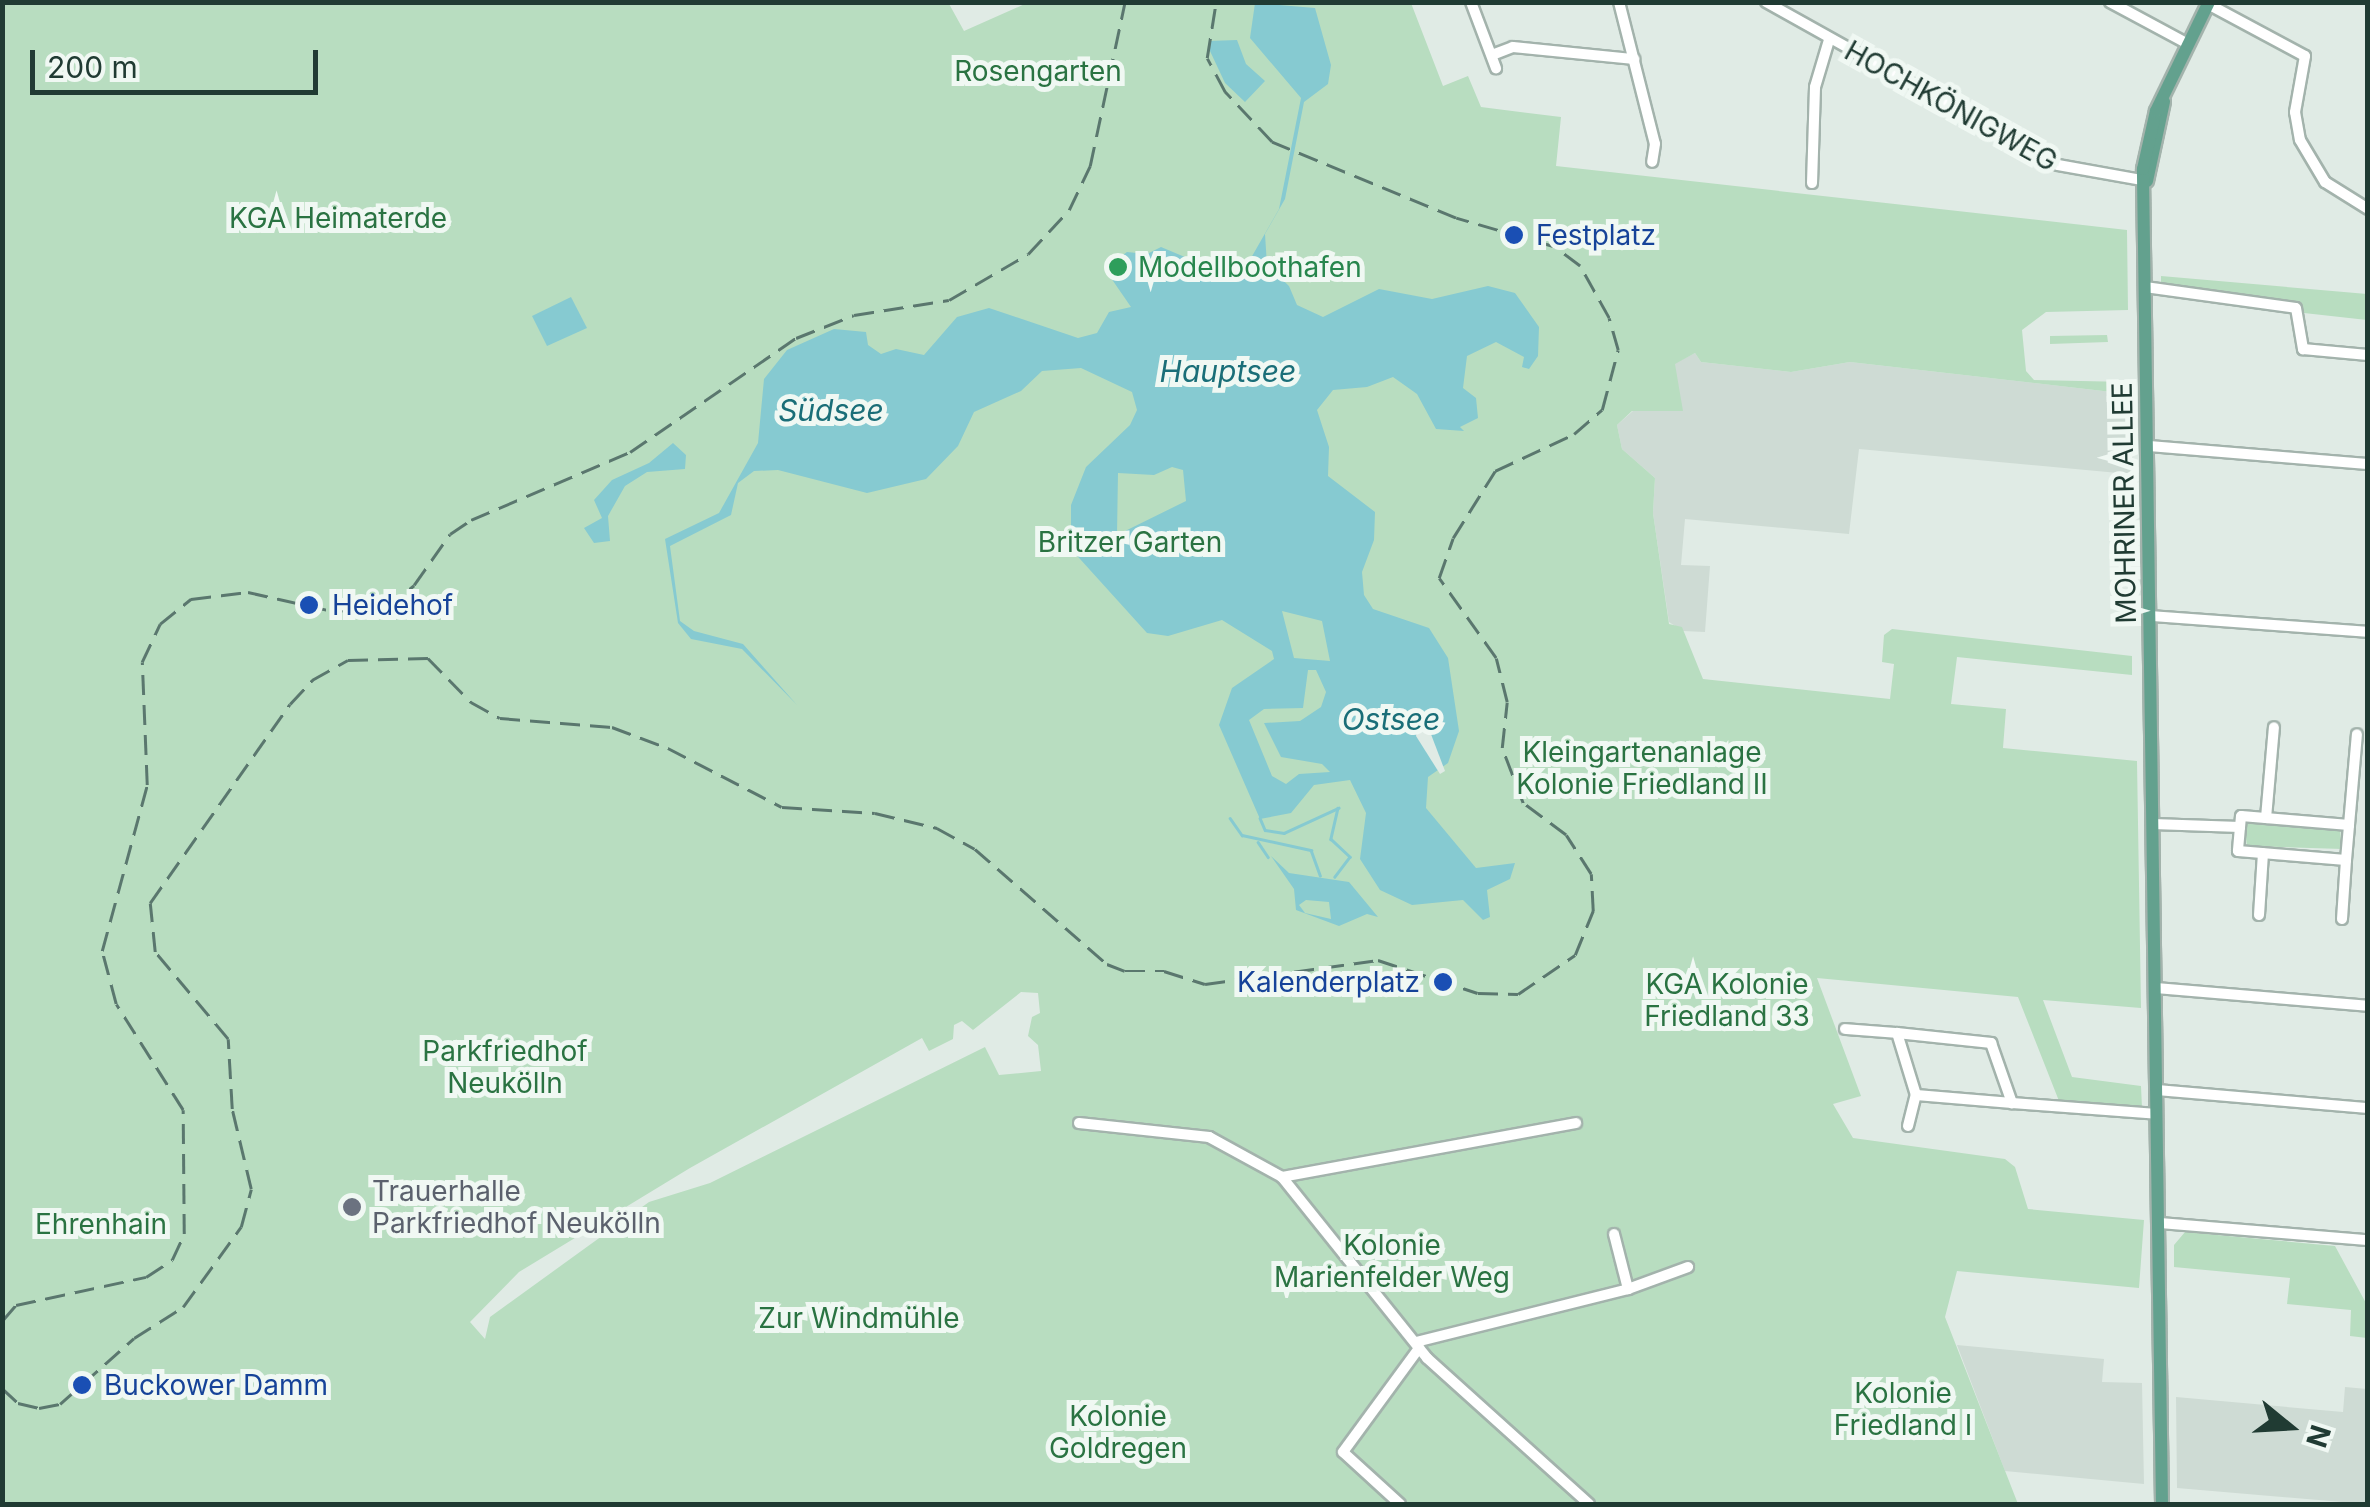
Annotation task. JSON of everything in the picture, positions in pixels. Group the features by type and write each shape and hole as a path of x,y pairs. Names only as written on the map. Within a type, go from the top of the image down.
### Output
{"main road":[{"name":"MOHRINER ALLEE","path":"2162,1504 2147,141 2208,3"}],"street":[{"path":"1471,2 1496,68"},
{"path":"1618,2 1654,144 1652,162"},
{"name":"HOCHKÖNIGWEG","path":"1766,2 2058,165 2146,181"},
{"path":"2110,2 2188,44"},
{"path":"2208,3 2306,56 2295,112 2300,140 2325,182 2368,209"},
{"path":"1812,183 1815,87 1829,40"},
{"path":"1492,55 1512,48 1634,59"},
{"path":"2146,286 2296,308 2303,349 2368,355"},
{"path":"2148,446 2368,464"},
{"path":"2150,616 2368,632"},
{"path":"2266,818 2274,727"},
{"path":"2342,920 2357,734"},
{"path":"2346,860 2238,851 2240,827 2241,816 2349,825"},
{"path":"2154,824 2240,827"},
{"path":"2259,915 2263,853"},
{"path":"2156,988 2368,1006"},
{"path":"1845,1029 1992,1043 2012,1103"},
{"path":"1897,1033 1916,1095 1908,1126"},
{"path":"2157,1090 2368,1108"},
{"path":"1916,1095 2157,1114"},
{"path":"1282,1177 1413,1148 1576,1123"},
{"path":"1079,1124 1209,1138 1282,1177 1418,1345 1590,1504"},
{"path":"2158,1222 2368,1240"},
{"path":"1614,1234 1628,1289"},
{"path":"1400,1504 1343,1452 1418,1345 1628,1289 1688,1267"}],"shaded area":[{"path":"1695,353 1701,362 1791,372 1850,362 2129,394 2133,465 2129,474 1859,449 1849,534 1685,519 1681,565 1710,566 1705,632 1683,631 1669,622 1653,513 1655,478 1622,449 1617,425 1675,374 1675,363"},
{"path":"1957,1345 2104,1359 2102,1382 2142,1383 2144,1484 2005,1471"},
{"path":"2345,1387 2367,1389 2366,1504 2177,1488 2176,1397 2343,1412"}],"green space":[{"path":"948,2 964,31 1027,3 1411,3 1443,86 1468,76 1481,107 1561,117 1556,166 2127,230 2128,310 2046,312 2022,330 2026,371 2034,380 2128,382 2129,394 1850,362 1791,372 1701,362 1695,353 1675,364 1683,411 1632,411 1617,425 1622,449 1655,478 1653,513 1669,624 1682,627 1703,679 1890,699 1894,664 1882,662 1884,635 1892,629 2132,656 2132,675 1957,657 1951,704 2006,709 2003,748 2137,761 2141,1008 2043,1000 2072,1077 2141,1086 2142,1108 2059,1101 2018,997 1817,978 1861,1096 1833,1104 1853,1138 2005,1159 2015,1167 2028,1209 2144,1220 2139,1288 1957,1271 1945,1317 2018,1504 3,1504 2,3","holes":["1021,992 1038,993 1040,1013 1032,1017 1028,1036 1038,1045 1041,1071 999,1075 985,1047 710,1183 649,1202 490,1317 485,1339 470,1322 519,1272 690,1168 922,1038 929,1051 953,1039 954,1025 962,1021 973,1030"]},
{"path":"2161,276 2367,294 2367,320 2304,313 2295,303 2161,289"},
{"path":"2107,335 2108,342 2050,344 2050,336"},
{"path":"2250,821 2340,829 2342,849 2247,846 2244,825"},
{"path":"2185,1232 2335,1246 2367,1305 2367,1338 2350,1336 2351,1310 2287,1304 2290,1278 2174,1267 2174,1245"}],"water":[{"path":"1255,3 1315,8 1331,65 1328,84 1304,102 1285,199 1265,234 1267,265 1289,286 1297,305 1323,317 1379,289 1432,299 1488,286 1515,293 1539,327 1538,356 1529,369 1522,367 1524,357 1496,342 1467,356 1463,388 1476,398 1478,418 1460,427 1464,431 1436,429 1417,394 1393,377 1367,387 1333,390 1317,410 1329,447 1328,476 1375,512 1374,540 1362,572 1364,595 1373,609 1429,628 1448,658 1459,731 1448,763 1428,777 1426,808 1476,868 1515,863 1510,879 1487,890 1490,917 1483,920 1463,900 1412,905 1380,890 1360,859 1366,813 1350,780 1314,785 1291,813 1260,819 1219,725 1232,688 1274,659 1272,651 1222,620 1168,636 1147,633 1071,549 1071,505 1086,467 1130,425 1137,410 1132,392 1081,368 1042,371 1021,391 974,412 958,446 926,479 867,493 778,470 754,471 738,483 731,515 670,546 680,621 694,631 743,644 797,705 742,649 691,639 678,623 665,539 719,513 758,443 764,379 787,350 834,329 866,332 868,345 881,354 896,349 924,355 957,317 989,308 1078,338 1097,333 1109,312 1131,307 1111,278 1115,261 1127,252 1147,254 1161,247 1223,273 1247,265 1279,209 1301,98 1250,38","holes":["1172,467 1183,470 1186,501 1117,535 1118,473 1154,475","1282,611 1322,621 1330,661 1294,658","1308,670 1316,670 1326,692 1321,707 1300,721 1264,723 1281,757 1322,764 1330,772 1299,774 1286,784 1272,776 1249,720 1264,709 1303,708"]},
{"path":"1237,40 1246,64 1265,81 1245,102 1225,83 1210,51 1209,41"},
{"path":"571,297 587,328 547,346 532,316"},
{"path":"673,443 686,455 685,469 647,472 625,486 608,516 610,541 594,543 584,528 602,518 594,500 612,480 649,463"},
{"path":"1271,856 1289,873 1349,882 1378,917 1367,914 1339,926 1296,910 1294,889","holes":["1306,900 1329,902 1331,919 1305,913 1299,905"]}],"pier":[{"path":"1419,725 1429,729 1445,771 1440,774 1416,736"}],"waterway":[{"path":"1260,818 1265,830 1284,833 1338,808 1331,839 1350,857 1335,877"},
{"path":"1230,818 1242,835 1311,850 1320,875"},
{"path":"1258,842 1268,857"}],"railway":[{"path":"2,1321 16,1305 146,1277 172,1260 184,1234 183,1110 116,1004 102,951 147,785 142,662 160,624 191,599 248,592 332,611 386,608 414,585 450,534 471,520 630,452 796,338 854,315 949,300 1028,254 1069,210 1090,166 1125,2"},
{"path":"2,1388 18,1403 39,1408 60,1404 134,1338 183,1307 241,1227 251,1189 232,1109 228,1039 155,952 150,903 290,704 312,680 348,660 428,658 471,702 500,718 612,727 668,748 782,807 875,813 937,828 975,849 1107,964 1125,971 1164,971 1205,984 1378,960 1478,993 1518,994 1575,955 1593,911 1591,874 1566,835 1523,803 1502,748 1507,702 1496,658 1439,578 1453,538 1495,471 1574,434 1602,410 1618,350 1609,318 1580,266 1555,247 1456,218 1272,142 1225,92 1207,58 1216,2"}],"place":[{"name":"Festplatz","path":"1514,235"},
{"name":"Modellboothafen","path":"1118,267"},
{"name":"Heidehof","path":"309,605"},
{"name":"Kalenderplatz","path":"1443,982"},
{"name":"Trauerhalle Parkfriedhof Neukölln","path":"352,1207"},
{"name":"Buckower Damm","path":"82,1385"}],"park label":[{"name":"Rosengarten","path":"1038,71"},
{"name":"KGA Heimaterde","path":"338,218"},
{"name":"Britzer Garten","path":"1130,542"},
{"name":"Kleingartenanlage Kolonie Friedland II","path":"1642,768"},
{"name":"KGA Kolonie Friedland 33","path":"1727,1000"},
{"name":"Parkfriedhof Neukölln","path":"505,1067"},
{"name":"Ehrenhain","path":"101,1224"},
{"name":"Kolonie Marienfelder Weg","path":"1392,1261"},
{"name":"Zur Windmühle","path":"859,1318"},
{"name":"Kolonie Friedland I","path":"1903,1409"},
{"name":"Kolonie Goldregen","path":"1118,1432"}],"water label":[{"name":"Hauptsee","path":"1228,371"},
{"name":"Südsee","path":"831,410"},
{"name":"Ostsee","path":"1391,719"}]}
